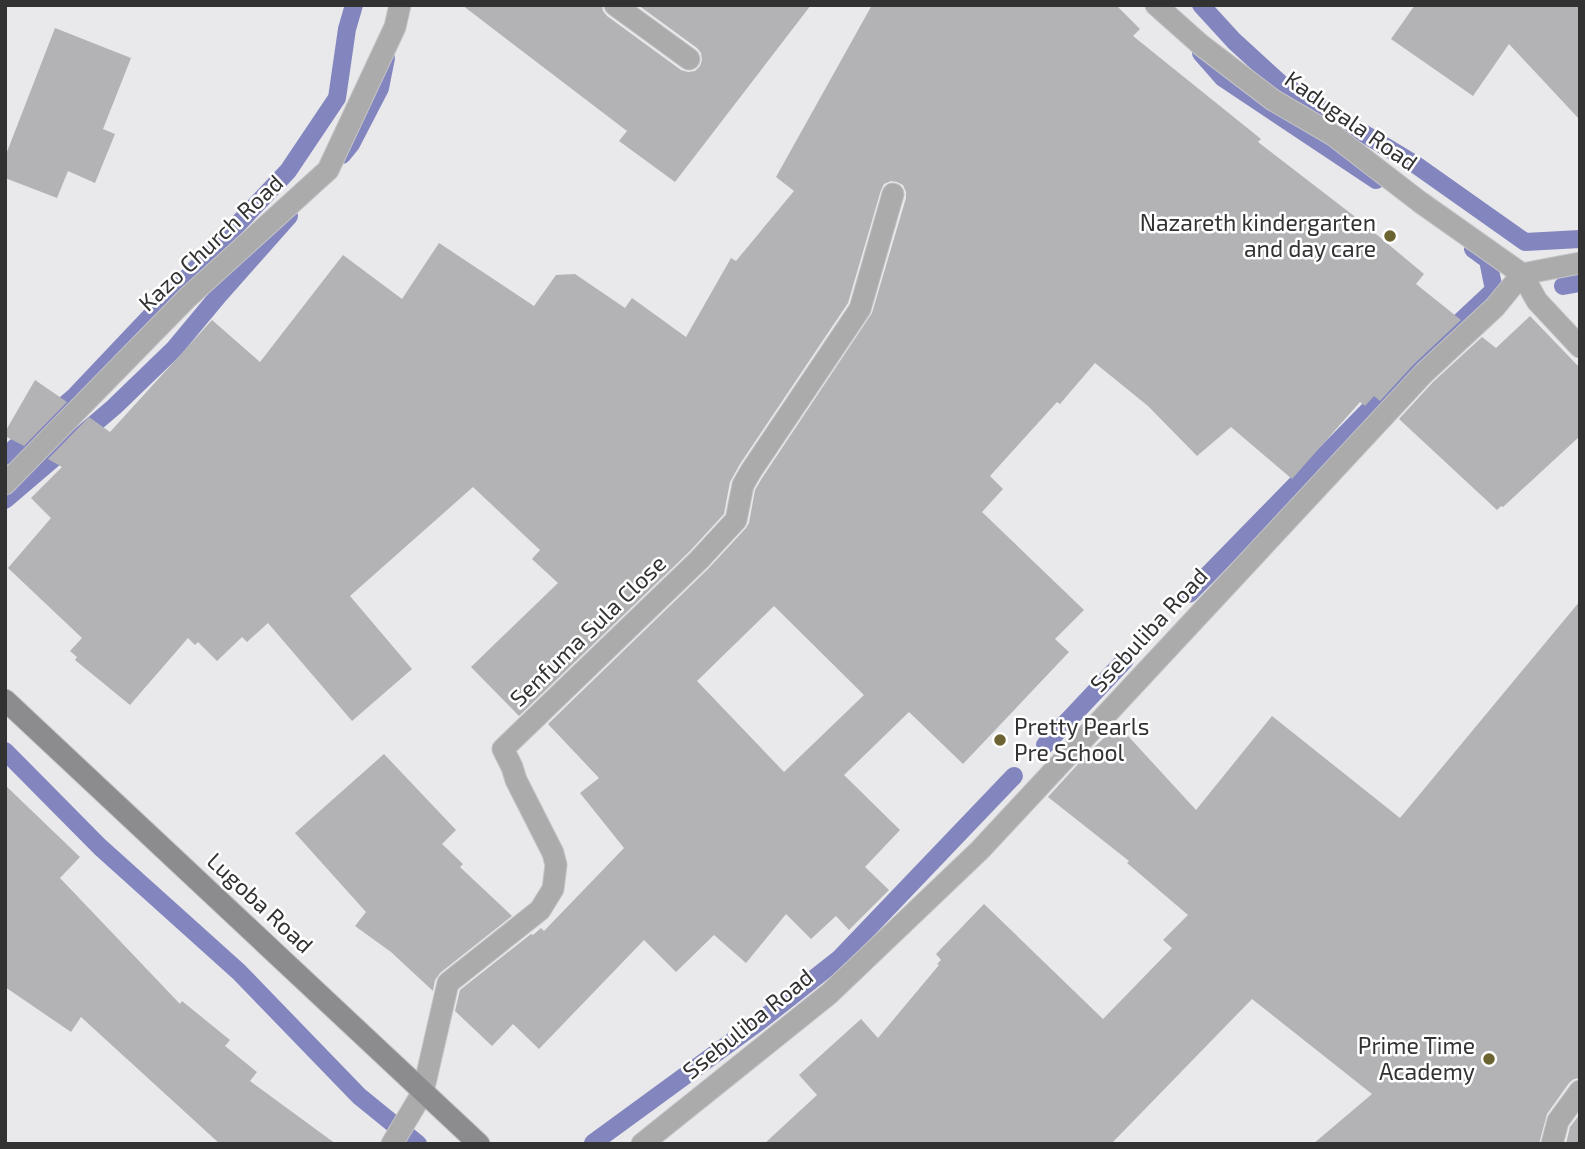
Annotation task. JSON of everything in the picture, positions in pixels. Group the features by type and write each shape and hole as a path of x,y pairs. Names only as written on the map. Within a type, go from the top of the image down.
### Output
{"street":[{"name":"Kazo Church Road","path":"5,484 187,298 328,170 395,27 400,5"},
{"path":"615,5 689,59"},
{"name":"Kadugala Road","path":"1156,5 1201,46 1273,100 1333,135 1420,202 1522,274"},
{"name":"Senfuma Sula Close","path":"423,1092 448,983 540,910 553,889 556,865 553,853 503,749 699,560 736,520 743,485 751,471 860,309 893,194"},
{"path":"1580,263 1522,274 1537,301 1580,347"},
{"name":"Ssebuliba Road","path":"642,1144 829,994 980,850 1424,373 1495,307 1522,274"},
{"name":"Lugoba Road","path":"5,700 479,1144"},
{"path":"1552,1144 1558,1121 1580,1091"},
{"path":"392,1144 423,1092"}],"building":[{"path":"462,5 602,5 607,16 681,70 688,72 695,71 700,66 701,53 638,5 811,5 675,182 619,141 627,131"},
{"path":"872,5 1116,5 1140,29 1133,36 1261,139 1258,142 1424,274 1416,284 1461,320 1414,364 1380,401 1374,396 1365,406 1360,402 1292,479 1231,427 1197,456 1148,406 1095,363 1060,404 1057,402 990,476 1003,489 982,512 1084,610 1055,639 1069,652 963,764 909,712 844,775 900,830 865,867 889,890 849,930 836,916 811,939 786,914 746,963 714,935 676,972 644,940 539,1049 513,1024 492,1046 455,1011 460,990 531,934 541,928 544,931 624,848 580,793 599,778 548,724 708,569 746,528 755,490 762,478 872,313 906,198 903,185 891,181 884,184 848,303 740,464 730,482 724,514 690,551 519,716 471,667 558,583 532,559 540,550 473,487 350,596 412,669 352,721 268,623 247,642 242,637 217,661 198,642 195,645 188,638 130,705 75,660 77,657 70,651 82,638 8,568 51,518 31,498 62,467 48,459 89,417 110,432 212,320 260,362 343,255 402,299 439,243 534,306 556,275 575,274 625,308 632,298 686,337 731,258 736,261 794,191 776,177","holes":["774,606 864,695 784,772 697,681"]},
{"path":"1415,5 1580,5 1580,120 1509,44 1473,96 1391,39"},
{"path":"55,28 131,58 103,129 115,134 95,183 68,171 57,198 5,178 5,157"},
{"path":"1530,316 1580,368 1580,436 1497,510 1399,419 1433,382 1482,337 1496,348"},
{"path":"35,380 67,402 24,446 5,436 5,432"},
{"path":"1580,601 1580,1078 1569,1083 1547,1114 1539,1144 1313,1144 1372,1094 1252,999 1111,1144 764,1144 817,1095 799,1075 861,1019 878,1038 939,965 937,964 941,960 936,954 984,904 1103,1019 1172,948 1163,940 1188,915 1127,863 1129,861 1048,797 1118,725 1196,810 1272,716 1400,818"},
{"path":"384,754 456,830 442,844 463,864 460,867 512,916 440,973 435,980 433,991 391,952 355,926 366,912 295,833"},
{"path":"5,785 80,857 60,878 180,1004 182,1001 230,1040 225,1046 257,1072 250,1081 336,1144 220,1144 81,1017 71,1032 5,987"},
{"path":"1580,1114 1580,1144 1566,1144 1570,1127"}],"waterway":[{"path":"5,456 75,396 288,171 337,98 347,29 354,5"},
{"path":"1201,5 1234,41 1280,83 1416,165 1525,242 1580,239"},
{"path":"1201,53 1223,78 1376,180"},
{"path":"342,155 351,144 380,88 386,58"},
{"path":"5,500 114,407 174,349 289,216"},
{"path":"1189,594 1400,378 1494,290 1488,260 1473,249"},
{"path":"1563,286 1580,283"},
{"path":"1045,745 1125,660"},
{"path":"5,751 100,847 239,972 359,1096 418,1144"},
{"path":"593,1143 760,1021 840,958 1014,776"}],"place":[{"name":"Nazareth kindergarten and day care","path":"1390,236"},
{"name":"Pretty Pearls Pre School","path":"1000,740"},
{"name":"Prime Time Academy","path":"1489,1059"}]}
